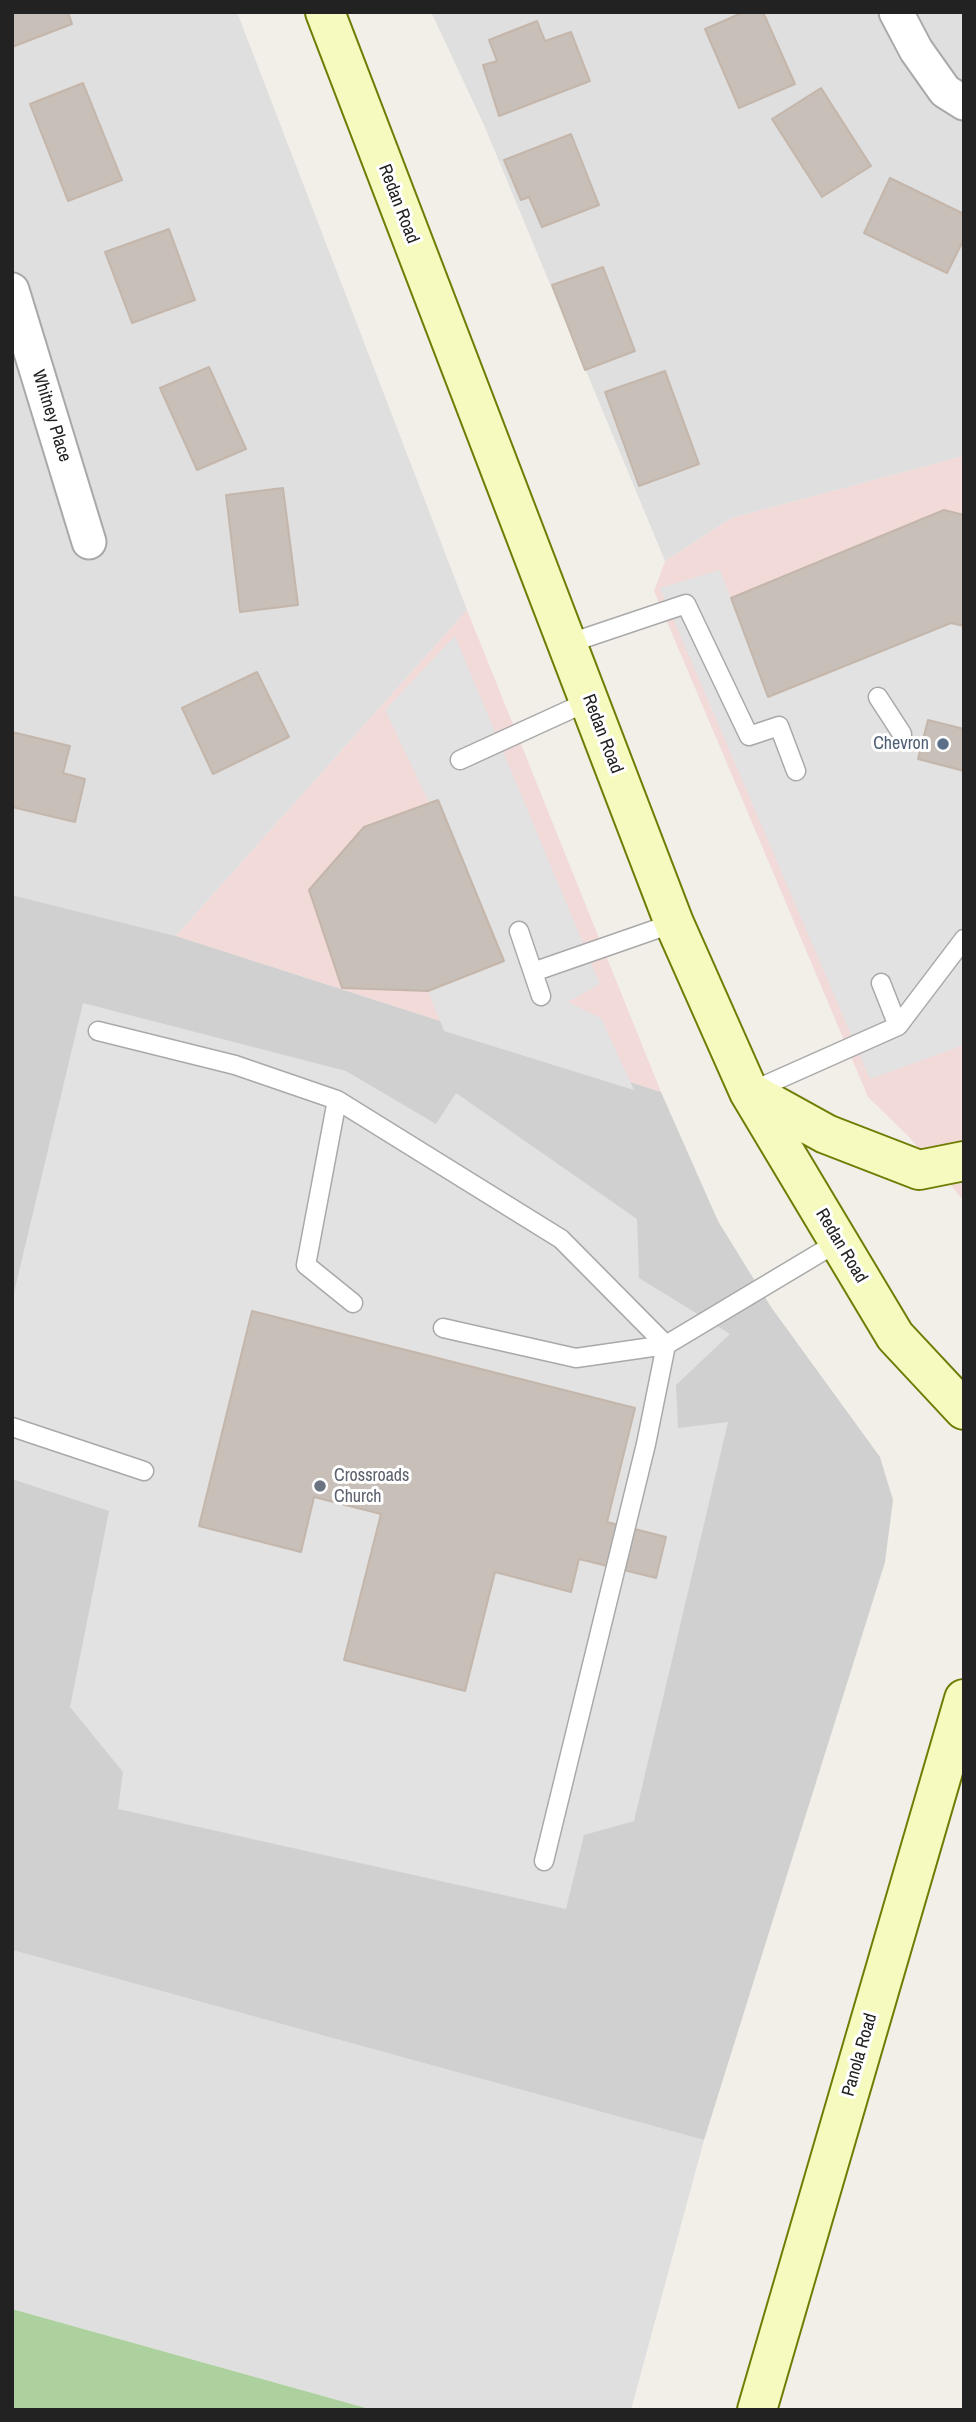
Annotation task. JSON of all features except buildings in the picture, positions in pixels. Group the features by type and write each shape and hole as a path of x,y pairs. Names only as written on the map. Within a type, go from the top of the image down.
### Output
{"main road":[{"name":"Redan Road","path":"325,12 674,923 749,1092 895,1336 964,1410"},
{"path":"749,1092 826,1134 919,1170 964,1161"},
{"name":"Panola Road","path":"757,2410 964,1699"},
{"path":"899,1920 964,1798"}],"street":[{"path":"896,12 916,50 944,91 964,103"},
{"name":"Whitney Place","path":"12,290 89,542"}],"lane":[{"path":"567,644 686,604 749,736 779,726 796,771"},
{"path":"878,697 902,733"},
{"path":"460,760 589,701"},
{"path":"533,972 674,923"},
{"path":"519,931 541,996"},
{"path":"749,1092 898,1027 964,939"},
{"path":"881,983 898,1027"},
{"path":"98,1031 235,1065 337,1100 561,1239 666,1345"},
{"path":"337,1100 306,1265 353,1303"},
{"path":"443,1328 576,1358 666,1345 838,1242"},
{"path":"544,1861 646,1444 666,1345"},
{"path":"12,1427 144,1471"}],"shaded area":[{"path":"12,12 237,12 467,610 176,936 12,895"},
{"path":"431,12 964,12 964,456 732,518 665,561 484,125"},
{"path":"964,456 964,1201 908,1136 868,1097 654,591 665,561 732,518"},
{"path":"720,570 768,697 951,623 964,626 964,1045 870,1079 660,588"},
{"path":"467,610 661,1092 176,936"},
{"path":"455,636 600,984 568,1002 601,1018 634,1090 444,1031 428,991 504,960 385,710"},
{"path":"12,895 176,936 661,1092 718,1221 771,1307 880,1457 893,1500 885,1562 704,2140 12,1950"},
{"path":"83,1003 346,1071 436,1124 456,1093 637,1219 639,1278 730,1334 676,1385 678,1428 728,1422 634,1821 584,1835 566,1909 118,1809 123,1772 70,1707 109,1511 12,1479 12,1301"},
{"path":"12,1950 704,2140 631,2410 373,2410 12,2309"}],"green space":[{"path":"12,2309 373,2410 12,2410"}],"place":[{"name":"Chevron","path":"943,744"},
{"name":"Crossroads Church","path":"320,1486"}]}
